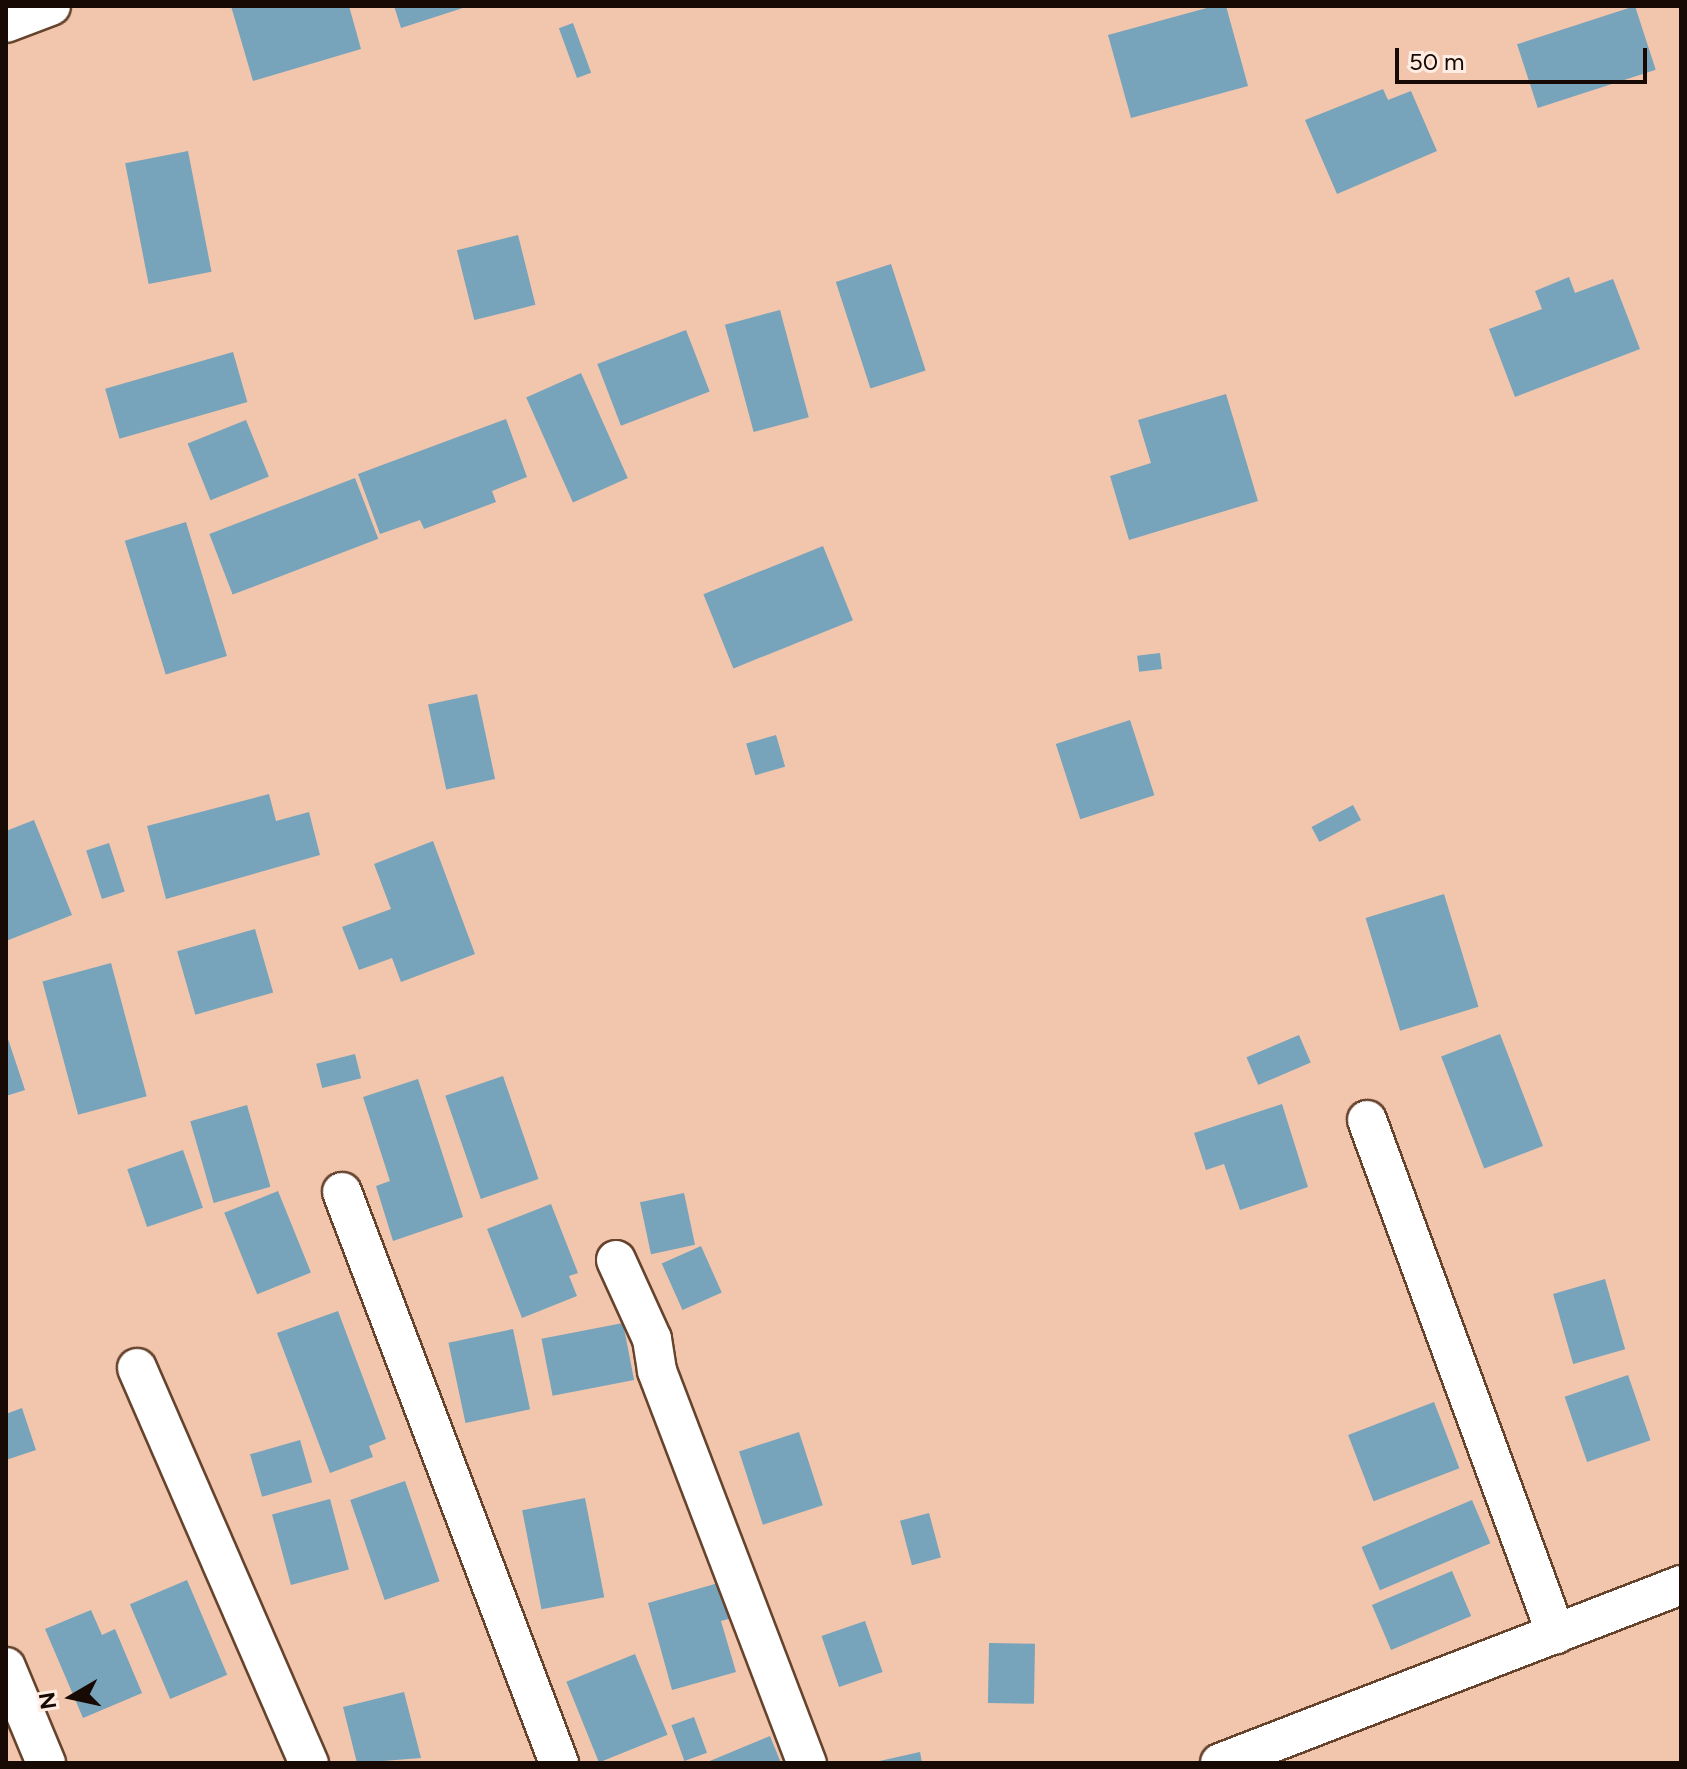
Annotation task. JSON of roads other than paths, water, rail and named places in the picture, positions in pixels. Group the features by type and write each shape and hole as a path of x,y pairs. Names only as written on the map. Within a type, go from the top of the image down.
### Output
{"street":[{"path":"6,23 51,6"},
{"path":"1367,1120 1556,1634"},
{"path":"342,1192 559,1763"},
{"path":"616,1260 652,1339 657,1371 807,1763"},
{"path":"137,1368 309,1763"},
{"path":"1220,1763 1681,1585"},
{"path":"6,1667 46,1763"}]}
